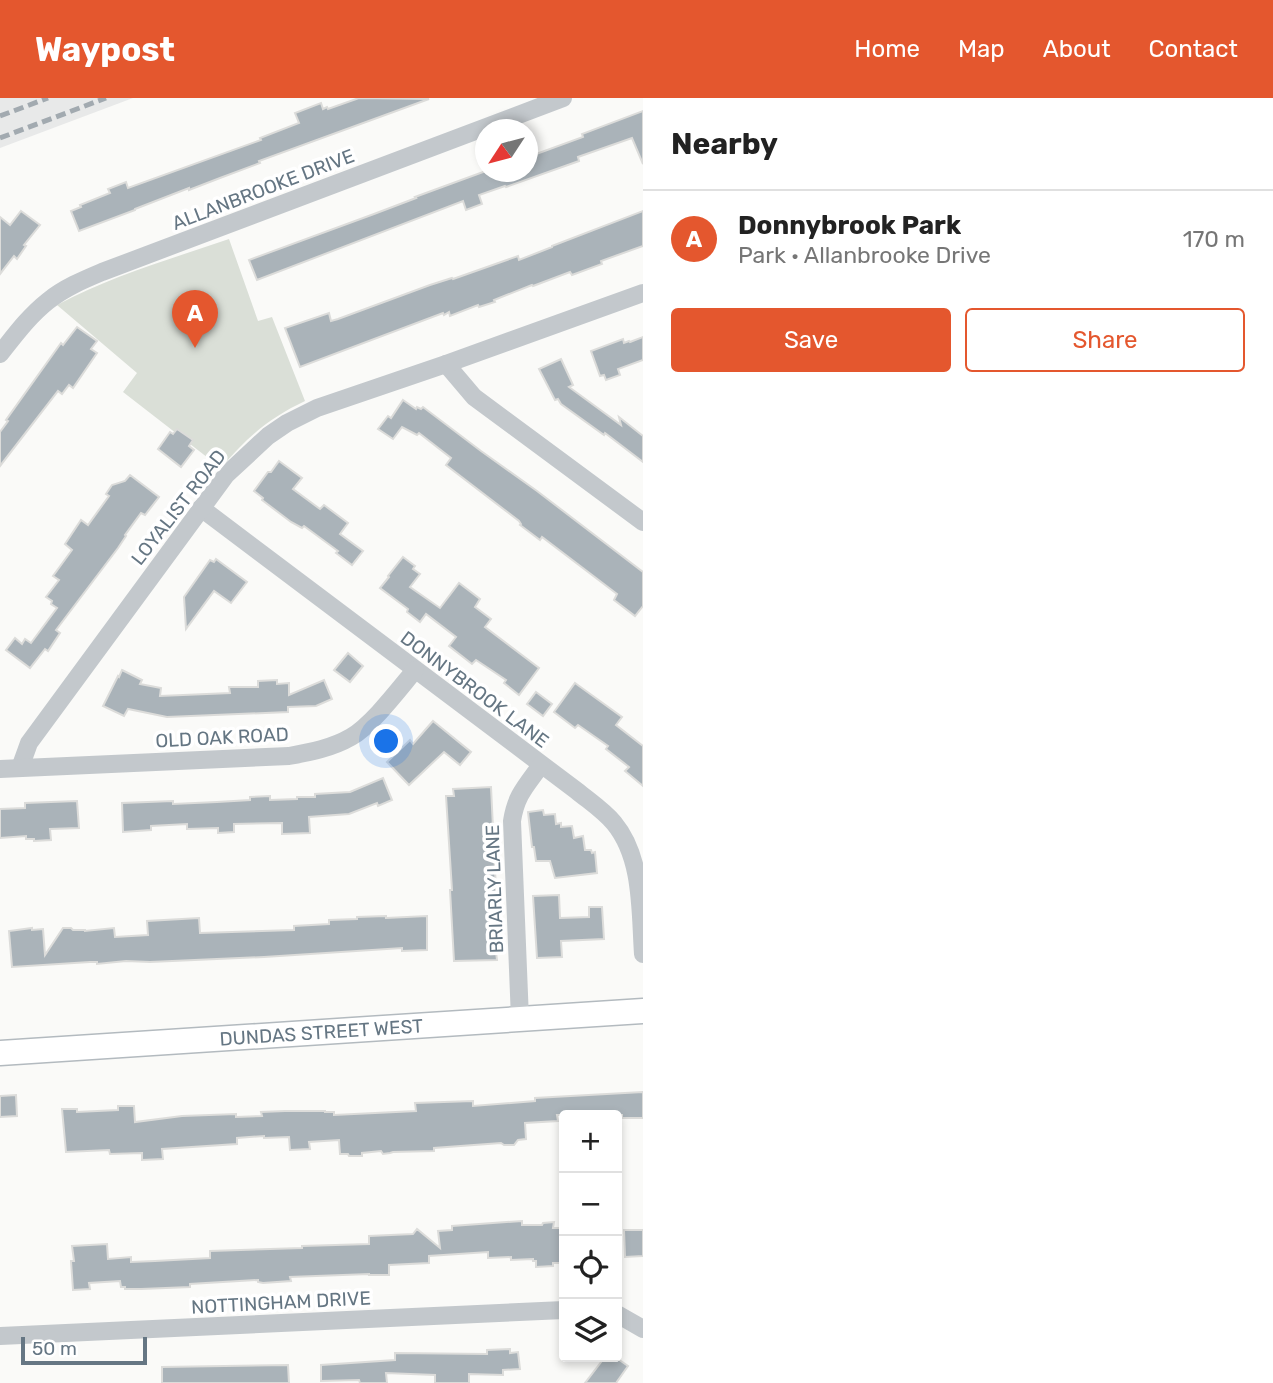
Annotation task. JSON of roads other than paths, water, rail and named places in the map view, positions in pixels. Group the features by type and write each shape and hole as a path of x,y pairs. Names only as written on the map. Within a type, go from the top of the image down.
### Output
{"main road":[{"name":"DUNDAS STREET WEST","path":"0,1053 643,1012"}],"street":[{"name":"ALLANBROOKE DRIVE","path":"0,354 33,314 71,286 563,98"},
{"name":"LOYALIST ROAD","path":"20,768 29,743 201,508 234,466 268,436 317,408 643,293"},
{"path":"446,364 474,397 643,522"},
{"name":"DONNYBROOK LANE","path":"201,508 602,811 615,824 626,841 638,878 643,954"},
{"name":"OLD OAK ROAD","path":"0,769 289,756 314,752 353,736 415,670"},
{"name":"BRIARLY LANE","path":"520,1019 512,821 514,806 519,796 541,765"},
{"name":"NOTTINGHAM DRIVE","path":"0,1336 559,1310"},
{"path":"622,1317 643,1329"}],"railway":[{"path":"0,116 48,98"},
{"path":"0,138 106,98"}],"place":[{"name":"Donnybrook Park","path":"195,348"}]}
